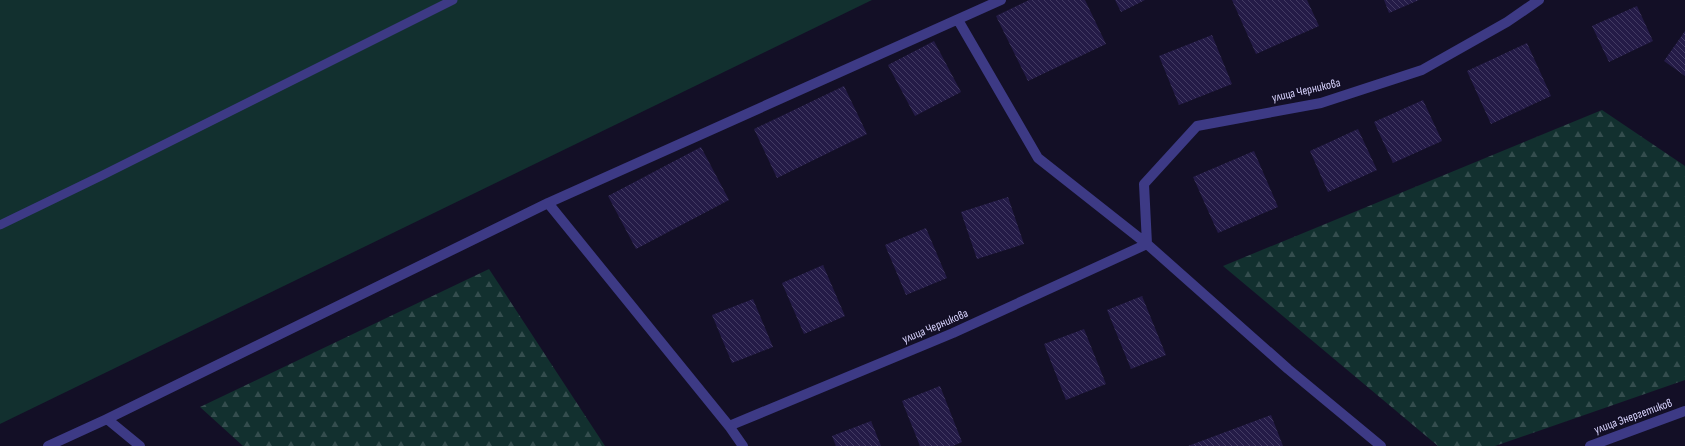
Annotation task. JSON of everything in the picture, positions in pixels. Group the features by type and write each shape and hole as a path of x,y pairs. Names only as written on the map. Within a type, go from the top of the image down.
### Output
{"street":[{"path":"48,446 107,419 548,203 1001,0"},
{"name":"улица Черникова","path":"729,426 953,333 1148,244 1144,184 1197,126 1321,103 1422,70 1507,22 1539,0"},
{"path":"958,20 1038,158 1148,244 1288,369 1381,446"},
{"path":"548,203 729,426 743,446"},
{"name":"улица Энергетиков","path":"1590,446 1685,411"},
{"path":"107,419 140,446"}],"lane":[{"path":"0,225 108,173 453,0"}],"green space":[{"path":"0,0 872,0 0,424"},
{"path":"1602,110 1685,166 1685,380 1495,446 1438,446 1223,266"},
{"path":"489,269 605,446 243,446 200,407"}],"building":[{"path":"1029,0 1085,0 1106,44 1028,81 996,16"},
{"path":"1115,0 1145,0 1121,12"},
{"path":"1232,0 1307,0 1319,26 1256,54"},
{"path":"1384,0 1419,0 1389,13"},
{"path":"1637,6 1653,41 1609,62 1592,26"},
{"path":"1685,31 1685,76 1664,61"},
{"path":"1212,35 1232,84 1179,105 1159,56"},
{"path":"934,41 961,92 915,116 888,65"},
{"path":"1527,43 1551,96 1491,124 1467,71"},
{"path":"844,86 867,134 777,178 754,129"},
{"path":"1423,100 1442,141 1393,163 1374,122"},
{"path":"1358,129 1377,170 1328,192 1310,151"},
{"path":"701,147 729,200 636,249 608,196"},
{"path":"1254,151 1278,207 1218,233 1193,177"},
{"path":"1008,197 1024,244 977,259 961,212"},
{"path":"926,228 947,278 906,295 885,245"},
{"path":"823,265 845,316 804,334 782,283"},
{"path":"1142,296 1166,355 1131,369 1107,310"},
{"path":"753,299 773,347 732,363 712,315"},
{"path":"1084,329 1106,384 1066,400 1044,344"},
{"path":"940,386 962,442 953,446 920,446 902,401"},
{"path":"1271,415 1283,446 1188,446"},
{"path":"871,421 881,446 836,446 832,436"}]}
